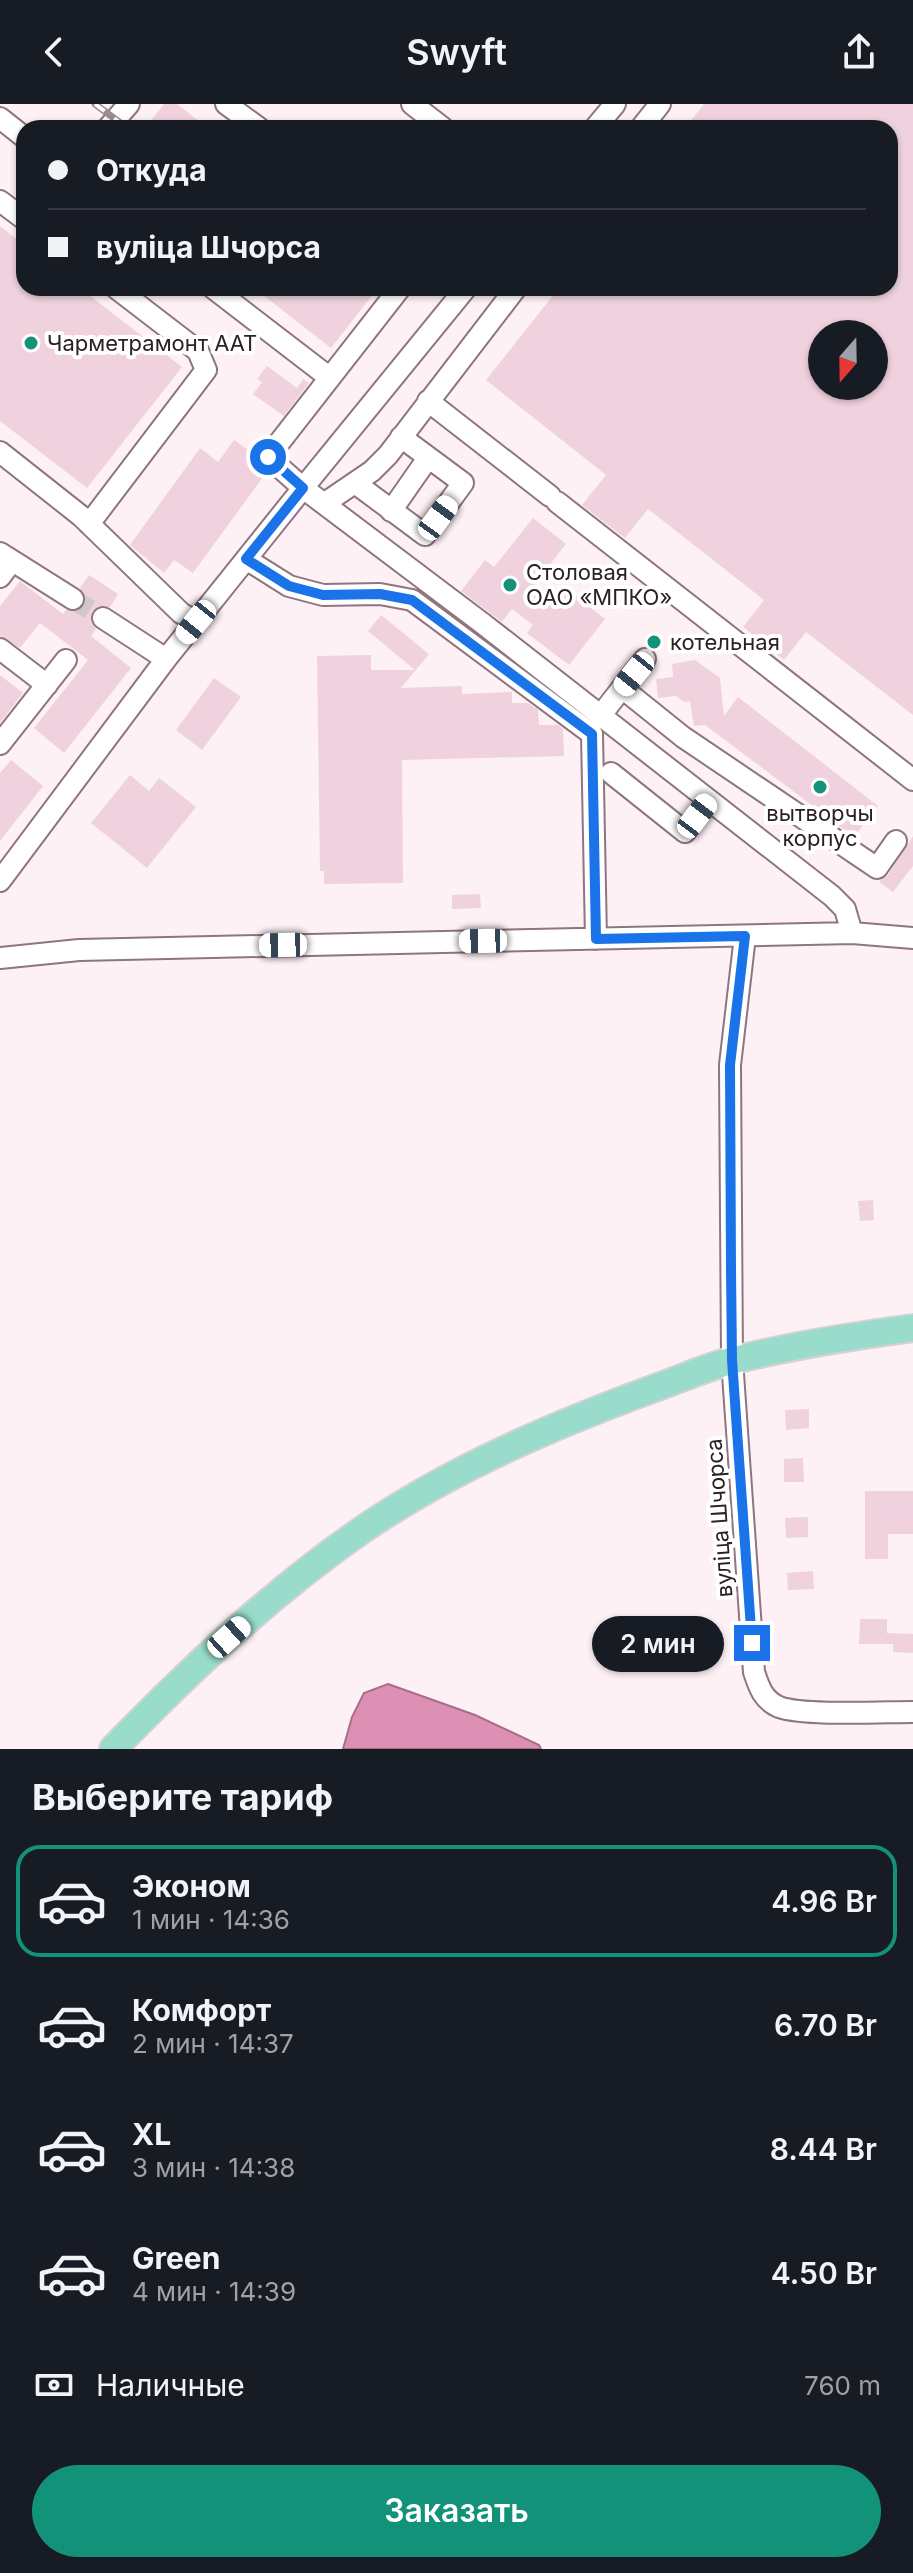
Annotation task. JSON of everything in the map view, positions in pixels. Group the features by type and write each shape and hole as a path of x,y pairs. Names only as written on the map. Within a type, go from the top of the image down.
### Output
{"main road":[{"path":"113,1749 249,1619 364,1529 442,1483 544,1431 732,1360 913,1328"}],"street":[{"path":"115,120 129,104"},
{"path":"226,104 248,120"},
{"path":"412,104 433,120"},
{"path":"602,120 615,104"},
{"path":"647,120 660,104"},
{"path":"0,118 16,131"},
{"path":"89,524 206,370 198,351 126,296"},
{"path":"223,296 330,378"},
{"path":"394,296 268,457 303,488 832,896 845,909 852,933"},
{"path":"0,881 166,659 459,296"},
{"path":"325,503 372,471 510,296"},
{"path":"428,401 913,780"},
{"path":"355,483 425,535 463,483 401,437"},
{"path":"0,452 89,524 181,613 196,622"},
{"path":"391,511 428,458"},
{"path":"246,559 289,586 323,595 380,594 412,600 592,734 596,939"},
{"path":"4,564 73,599"},
{"path":"103,618 166,659"},
{"path":"0,649 47,685"},
{"path":"601,715 645,659"},
{"path":"0,744 66,660"},
{"path":"622,688 683,737 877,868 896,841"},
{"path":"611,773 685,832 709,800"},
{"path":"0,958 79,950 852,933 913,938"},
{"name":"вуліца Шчорса","path":"745,936 730,1065 732,1360 754,1672 762,1694 779,1707 808,1711 913,1712"}],"shaded area":[{"path":"388,1684 475,1715 539,1745 541,1749 343,1749 352,1717 364,1693"}],"building":[{"path":"164,104 177,104 198,120 151,120"},
{"path":"704,104 913,104 913,715 806,632 784,660 743,627 764,600 648,509 625,538 582,505 606,475 486,380 553,296 898,296 898,120 691,120"},
{"path":"0,226 16,239 16,296 90,296 182,367 87,488 0,421"},
{"path":"264,296 372,296 331,348"},
{"path":"267,366 297,388 303,379 309,383 284,416 253,394 262,382 257,379"},
{"path":"234,440 255,455 256,462 266,473 193,573 174,560 164,573 130,545 200,448 218,462"},
{"path":"533,518 566,544 533,586 552,601 564,586 605,619 569,665 527,633 533,625 512,609 502,622 461,591 485,560 494,567"},
{"path":"89,575 118,594 110,607 98,606 92,612 91,623 96,629 91,636 131,668 64,753 34,728 88,660 40,623 20,648 0,636 0,606 20,581 63,614 66,610 78,611 86,600 80,588"},
{"path":"381,615 429,654 401,688 462,686 462,694 512,692 512,703 528,703 538,710 539,725 558,725 563,729 564,756 402,760 403,883 324,884 324,871 320,871 317,656 371,655 371,670 415,670 368,631"},
{"path":"695,660 720,678 724,716 738,697 878,806 854,837 705,725 694,726 690,701 684,702 676,696 658,698 656,679 673,677 672,664"},
{"path":"0,675 23,693 0,723"},
{"path":"214,678 241,697 202,750 176,730"},
{"path":"11,760 43,786 0,841 0,773"},
{"path":"130,775 149,791 159,778 196,807 147,868 91,823"},
{"path":"913,836 913,866 893,892 879,882 888,875"},
{"path":"480,894 481,908 452,909 452,895"},
{"path":"873,1200 874,1220 860,1221 858,1201"},
{"path":"809,1409 809,1428 786,1430 785,1410"},
{"path":"803,1458 804,1482 784,1482 784,1459"},
{"path":"865,1491 913,1491 913,1534 888,1534 888,1559 865,1559"},
{"path":"808,1517 808,1537 786,1538 785,1518"},
{"path":"813,1571 814,1589 788,1590 787,1573"},
{"path":"860,1619 887,1619 887,1633 913,1634 913,1653 893,1652 893,1644 859,1644"}],"tunnel":[{"path":"73,599 103,618"}],"railway":[{"path":"95,104 116,120"}],"place":[{"name":"Чарметрамонт ААТ","path":"31,343"},
{"name":"Столовая ОАО «МПКО»","path":"510,585"},
{"name":"котельная","path":"654,642"},
{"name":"вытворчы корпус","path":"820,787"}],"route":[{"path":"268,457 303,488 246,559 289,586 323,595 380,594 412,600 592,734 596,939 745,936 730,1065 731,1270 732,1360 752,1643"}]}
